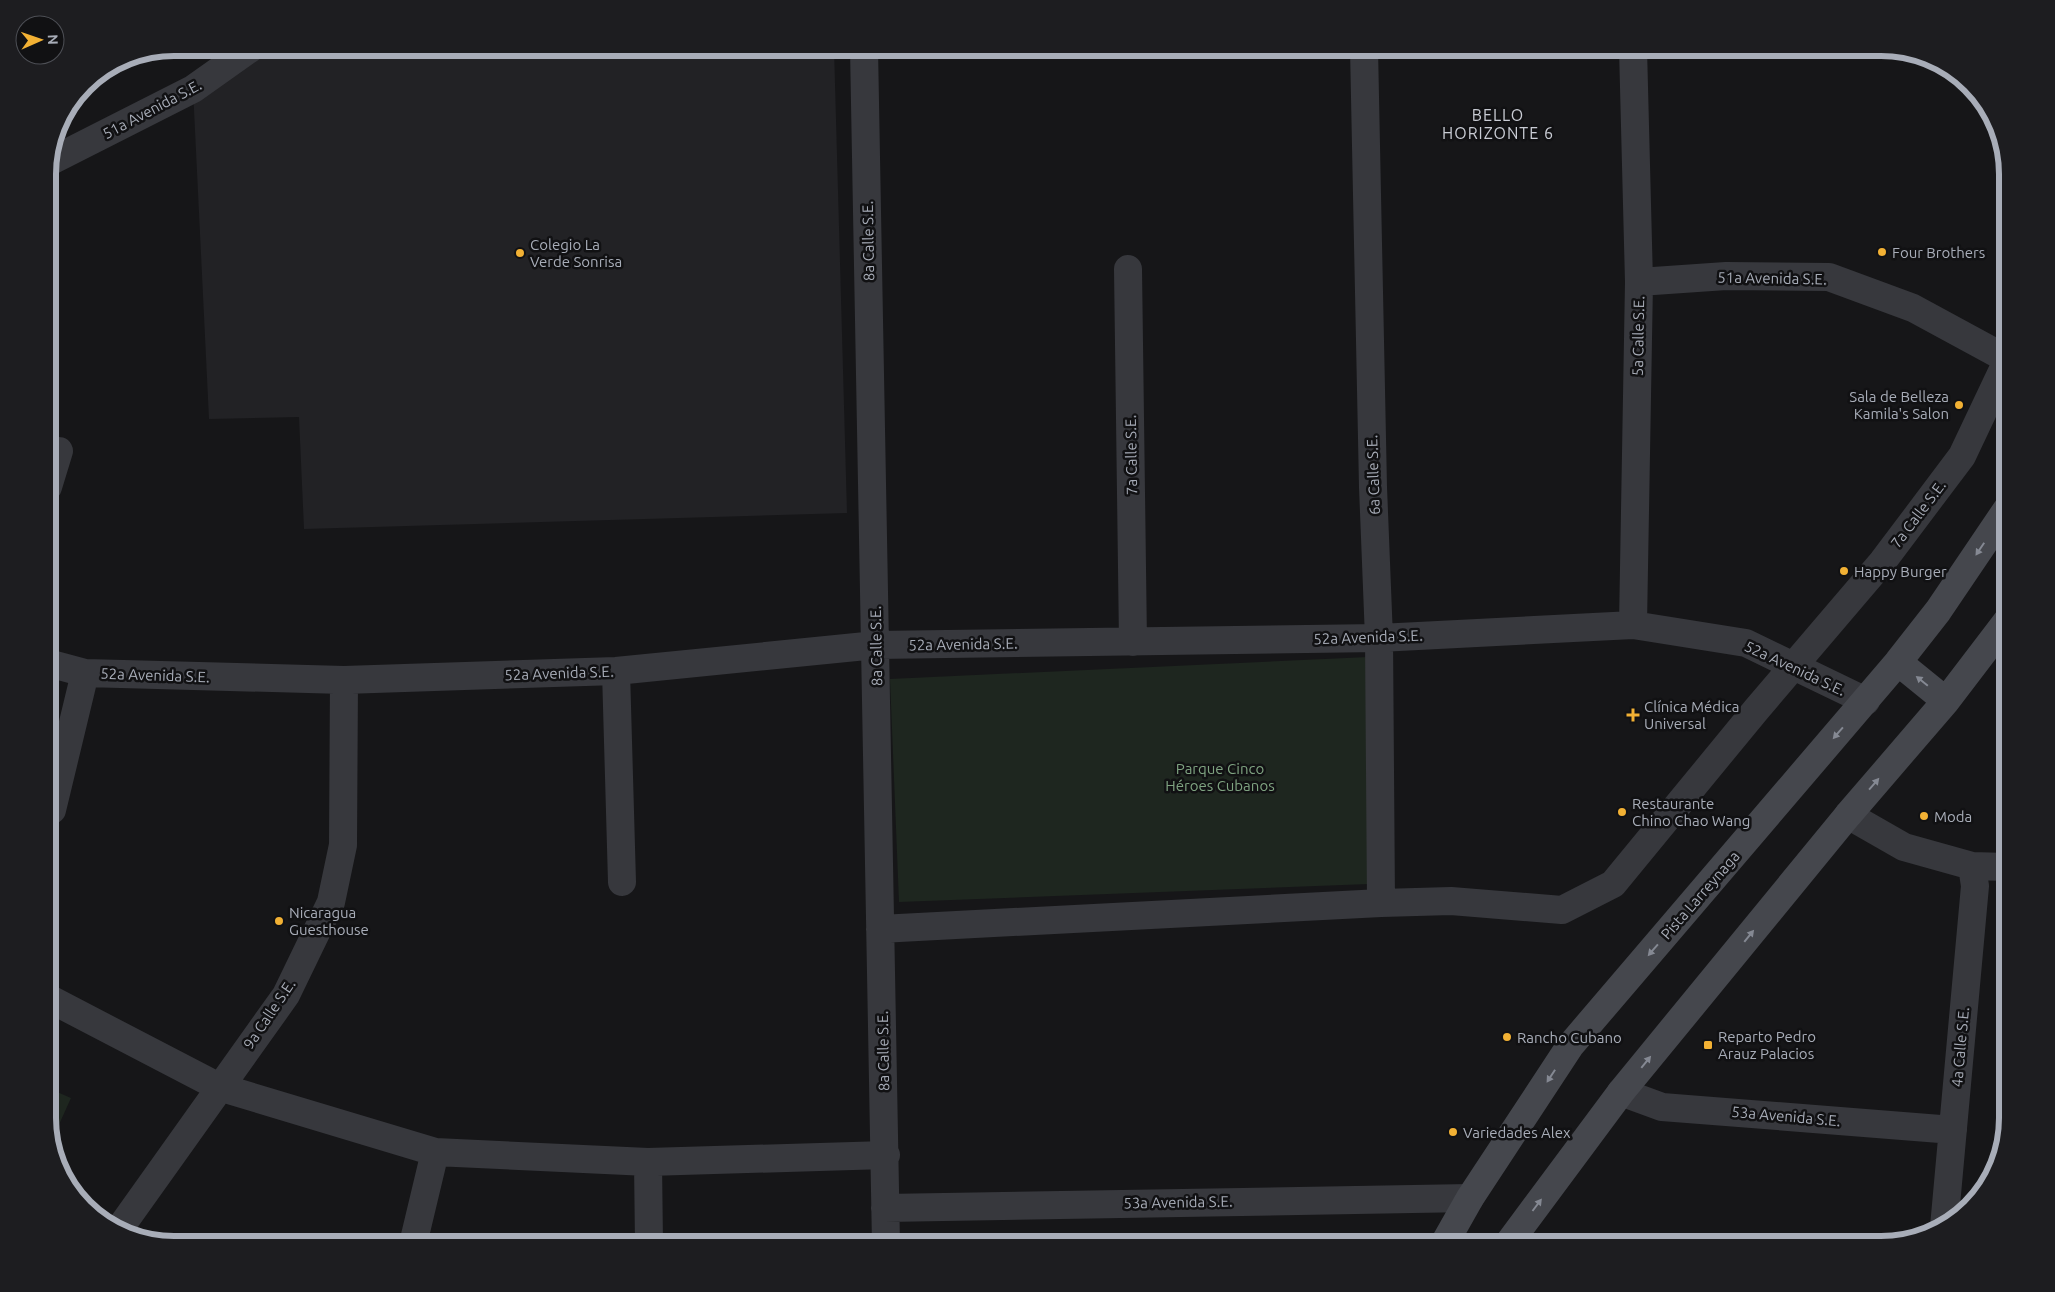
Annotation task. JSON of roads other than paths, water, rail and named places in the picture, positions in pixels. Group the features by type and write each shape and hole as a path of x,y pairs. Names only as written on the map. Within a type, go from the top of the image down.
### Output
{"main road":[{"name":"Pista Larreynaga","path":"1449,1236 1470,1198 1570,1046 1898,662 1938,611 1999,522"},
{"path":"1514,1236 1621,1092 1848,815 1946,701 1999,633"},
{"path":"1898,662 1946,701"}],"street":[{"name":"6a Calle S.E.","path":"1364,56 1373,487 1379,638 1381,903"},
{"name":"5a Calle S.E.","path":"1633,625 1639,282 1634,56"},
{"name":"51a Avenida S.E.","path":"57,158 193,89 238,57"},
{"name":"8a Calle S.E.","path":"864,57 880,929 886,1155 886,1236"},
{"name":"7a Calle S.E.","path":"1128,269 1133,642"},
{"name":"51a Avenida S.E.","path":"1639,282 1726,276 1829,277 1913,308 1999,355"},
{"name":"7a Calle S.E.","path":"1381,903 1451,901 1562,910 1613,884 1882,562 1962,456 1999,379"},
{"path":"57,458 59,451"},
{"name":"52a Avenida S.E.","path":"57,665 85,673 344,680 616,671 876,645 1379,638 1633,625 1746,643 1866,701"},
{"path":"616,671 622,882"},
{"path":"57,789 85,673"},
{"name":"9a Calle S.E.","path":"123,1224 218,1087 286,995 331,902 343,845 344,680"},
{"path":"1848,815 1904,847 1972,866 1999,867"},
{"name":"4a Calle S.E.","path":"1945,1217 1975,886 1972,866"},
{"path":"880,929 1381,903"},
{"path":"57,1003 218,1087 435,1152 648,1162 886,1155"},
{"name":"53a Avenida S.E.","path":"1621,1092 1662,1106 1953,1130"},
{"path":"415,1236 435,1152"},
{"path":"648,1162 649,1236"},
{"name":"53a Avenida S.E.","path":"885,1208 1470,1198"}],"place":[{"name":"Four Brothers","path":"1882,252"},
{"name":"Colegio La Verde Sonrisa","path":"520,253"},
{"name":"Sala de Belleza Kamila's Salon","path":"1959,405"},
{"name":"Happy Burger","path":"1844,571"},
{"name":"Clínica Médica Universal","path":"1633,715"},
{"name":"Restaurante Chino Chao Wang","path":"1622,812"},
{"name":"Moda","path":"1924,816"},
{"name":"Nicaragua Guesthouse","path":"279,921"},
{"name":"Rancho Cubano","path":"1507,1037"},
{"name":"Reparto Pedro Arauz Palacios","path":"1708,1045"},
{"name":"Variedades Alex","path":"1453,1132"}],"district":[{"name":"BELLO HORIZONTE 6","path":"1498,124"}],"park label":[{"name":"Parque Cinco Héroes Cubanos","path":"1220,776"}]}
